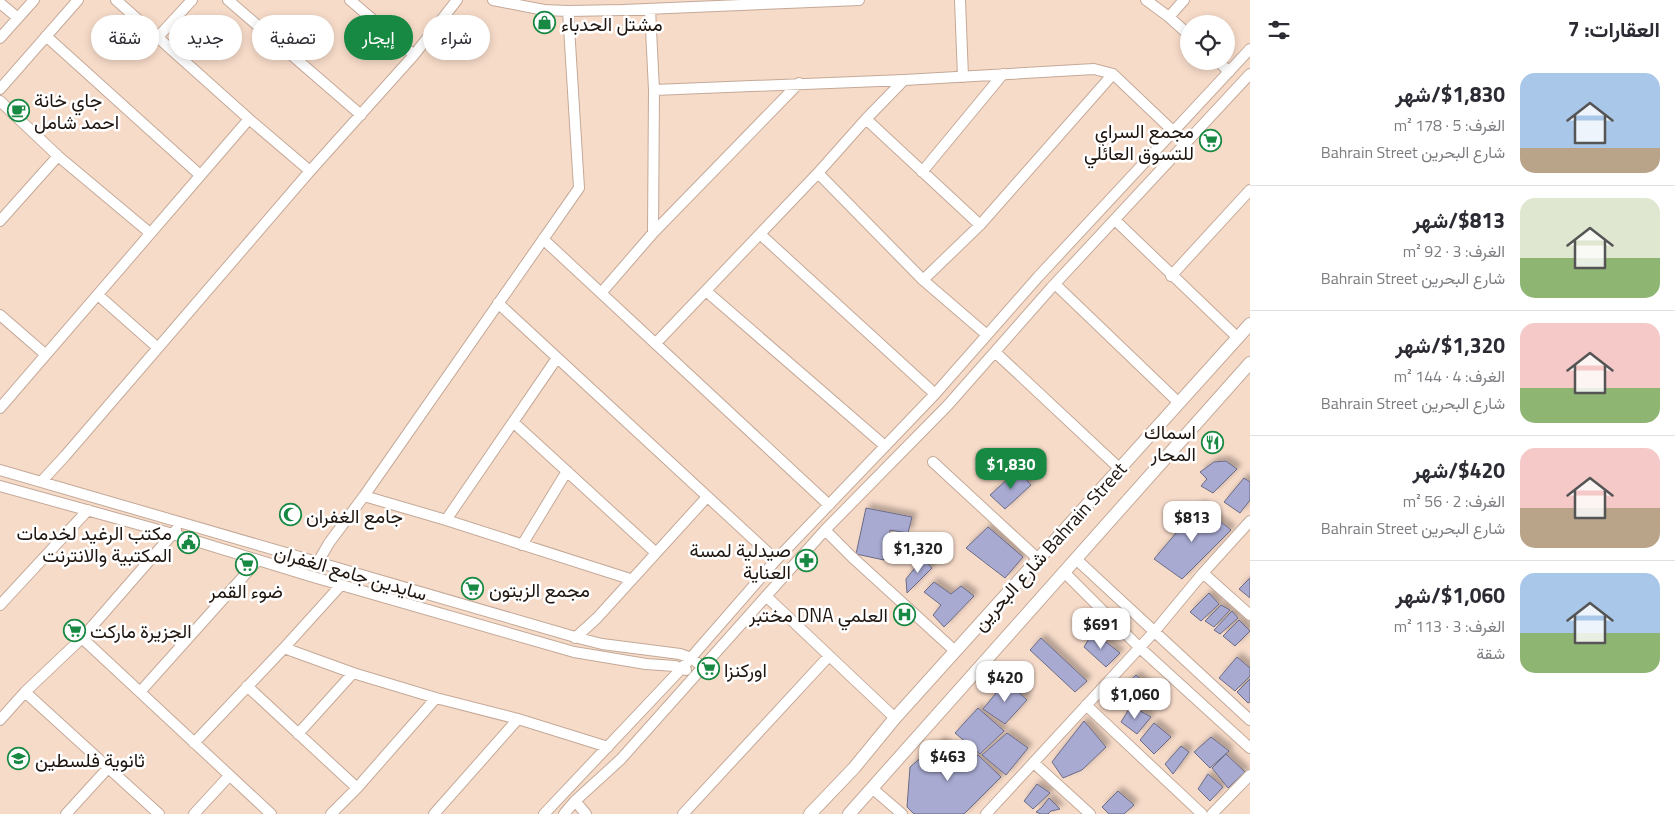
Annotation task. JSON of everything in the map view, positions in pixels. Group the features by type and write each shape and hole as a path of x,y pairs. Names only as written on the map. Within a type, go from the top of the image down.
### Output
{"main road":[{"name":"شارع البحرين Bahrain Street","path":"810,814 854,768 895,718 1118,468 1250,324"},
{"name":"شارع البحرين Bahrain Street","path":"849,814 1250,363"}],"street":[{"path":"0,38 34,0"},
{"path":"0,89 78,0"},
{"path":"116,0 132,15"},
{"path":"159,36 192,0"},
{"path":"228,0 361,115"},
{"path":"350,0 414,55"},
{"path":"40,482 65,456 158,348 199,297 310,170 414,55 457,0"},
{"path":"493,0 545,5 568,11 624,5 650,9 701,4 859,0"},
{"path":"960,0 963,77"},
{"path":"1146,0 1180,27"},
{"path":"1169,17 1184,0"},
{"path":"0,3 18,18"},
{"path":"650,9 654,90 653,233"},
{"path":"318,562 329,543 364,496 579,188 568,11"},
{"path":"46,36 200,175"},
{"path":"159,40 310,170"},
{"path":"544,814 682,668 776,560 935,394 1038,277 1250,49"},
{"path":"654,90 904,80 1094,69 1113,74 1174,132"},
{"path":"922,172 1003,74"},
{"path":"924,280 980,225 1113,74"},
{"path":"564,814 621,759 826,530 948,405 1055,284 1250,74"},
{"path":"656,343 904,80"},
{"path":"602,292 653,233 799,83"},
{"path":"0,101 58,156 150,234"},
{"path":"0,408 249,119"},
{"path":"866,119 980,225"},
{"path":"0,220 58,156"},
{"path":"818,172 924,280 987,335"},
{"path":"1172,276 1250,190"},
{"path":"1115,220 1238,338"},
{"path":"760,234 935,394"},
{"path":"543,239 829,505"},
{"path":"1055,284 1179,403"},
{"path":"706,291 885,446"},
{"path":"98,295 158,348"},
{"path":"498,303 776,560"},
{"path":"0,314 45,354"},
{"path":"995,352 1118,468"},
{"path":"446,520 557,358"},
{"path":"513,422 656,552"},
{"path":"933,462 1038,559"},
{"name":"سايدين جامع الغفران","path":"0,470 575,638 602,644 674,653 690,658 702,667"},
{"path":"522,544 567,471"},
{"path":"856,476 867,486"},
{"name":"سايدين جامع الغفران","path":"1,488 173,534 574,652 682,668"},
{"path":"364,496 446,520 630,579"},
{"path":"575,638 597,618 630,579 707,497"},
{"path":"0,605 88,510"},
{"path":"986,814 1154,632 1203,573 1250,521"},
{"path":"0,720 25,692 82,638 182,523"},
{"path":"826,530 852,558 955,650"},
{"path":"1076,559 1250,720"},
{"path":"140,692 258,560"},
{"path":"1064,572 1139,648 1250,748"},
{"path":"1203,573 1250,615"},
{"path":"194,743 284,648 341,584"},
{"path":"766,596 895,718"},
{"path":"82,638 271,814"},
{"path":"284,648 353,673 436,698 518,719 608,747"},
{"path":"683,814 829,656"},
{"path":"682,668 694,677"},
{"path":"298,734 353,673"},
{"path":"247,686 357,788"},
{"path":"25,692 159,814"},
{"path":"331,814 357,788 436,698"},
{"path":"1086,705 1202,814"},
{"path":"434,814 518,719"},
{"path":"1034,763 1090,814"},
{"path":"66,814 108,768"},
{"path":"1212,814 1250,775"},
{"path":"194,814 229,776"},
{"path":"873,788 902,814"},
{"path":"575,802 586,814"}],"building":[{"path":"1226,461 1237,469 1213,493 1201,486 1207,479 1200,472 1214,462"},
{"path":"1018,470 1031,485 1005,509 990,495"},
{"path":"1244,478 1250,482 1250,500 1240,513 1224,502"},
{"path":"1200,505 1231,530 1182,579 1154,559"},
{"path":"866,508 912,517 908,533 890,530 884,560 856,554"},
{"path":"988,527 1023,557 1005,578 966,548"},
{"path":"923,558 932,568 907,593 906,579"},
{"path":"1250,578 1250,598 1239,589"},
{"path":"934,582 951,594 961,586 974,596 944,627 933,615 941,605 924,592"},
{"path":"1209,593 1219,604 1201,621 1190,612"},
{"path":"1221,605 1230,610 1214,627 1205,621"},
{"path":"1232,611 1238,618 1220,634 1214,630"},
{"path":"1239,620 1250,631 1235,646 1223,636"},
{"path":"1093,632 1120,653 1106,667 1084,647"},
{"path":"1041,638 1087,681 1075,692 1030,650"},
{"path":"1237,657 1250,668 1250,676 1235,691 1219,678"},
{"path":"1136,675 1150,687 1137,703 1121,689"},
{"path":"1250,679 1250,702 1248,703 1237,692"},
{"path":"1006,681 1027,700 1005,724 983,709"},
{"path":"1131,706 1151,717 1137,734 1121,722"},
{"path":"978,708 1004,731 980,754 955,733"},
{"path":"1084,721 1106,747 1082,770 1063,778 1052,762"},
{"path":"1154,723 1171,737 1154,754 1140,740"},
{"path":"1007,733 1028,748 1006,775 982,755"},
{"path":"1211,737 1229,751 1210,768 1194,752"},
{"path":"941,741 963,760 978,755 1001,777 964,814 914,814 907,807 910,767"},
{"path":"1181,746 1189,752 1173,774 1165,764"},
{"path":"1226,754 1245,772 1228,788 1212,768"},
{"path":"1208,774 1223,787 1210,801 1198,789"},
{"path":"1037,784 1050,793 1033,809 1024,801"},
{"path":"1118,791 1134,805 1124,814 1109,814 1102,807"},
{"path":"1049,798 1060,809 1051,811 1048,814 1036,812 1042,807"}],"place":[{"name":"مشتل الحدباء","path":"545,23"},
{"name":"جاي خانة احمد شامل","path":"18,110"},
{"name":"مجمع السراي للتسوق العائلي","path":"1210,141"},
{"name":"اسماك المحار","path":"1212,442"},
{"name":"جامع الغفران","path":"290,515"},
{"name":"مكتب الرغيد لخدمات المكتبية والانترنت","path":"188,543"},
{"name":"صيدلية لمسة العناية","path":"807,560"},
{"name":"ضوء القمر","path":"246,564"},
{"name":"مجمع الزيتون","path":"473,589"},
{"name":"مختبر DNA العلمي","path":"904,614"},
{"name":"الجزيرة ماركت","path":"74,630"},
{"name":"اوركنزا","path":"708,669"},
{"name":"ثانوية فلسطين","path":"19,759"}]}
